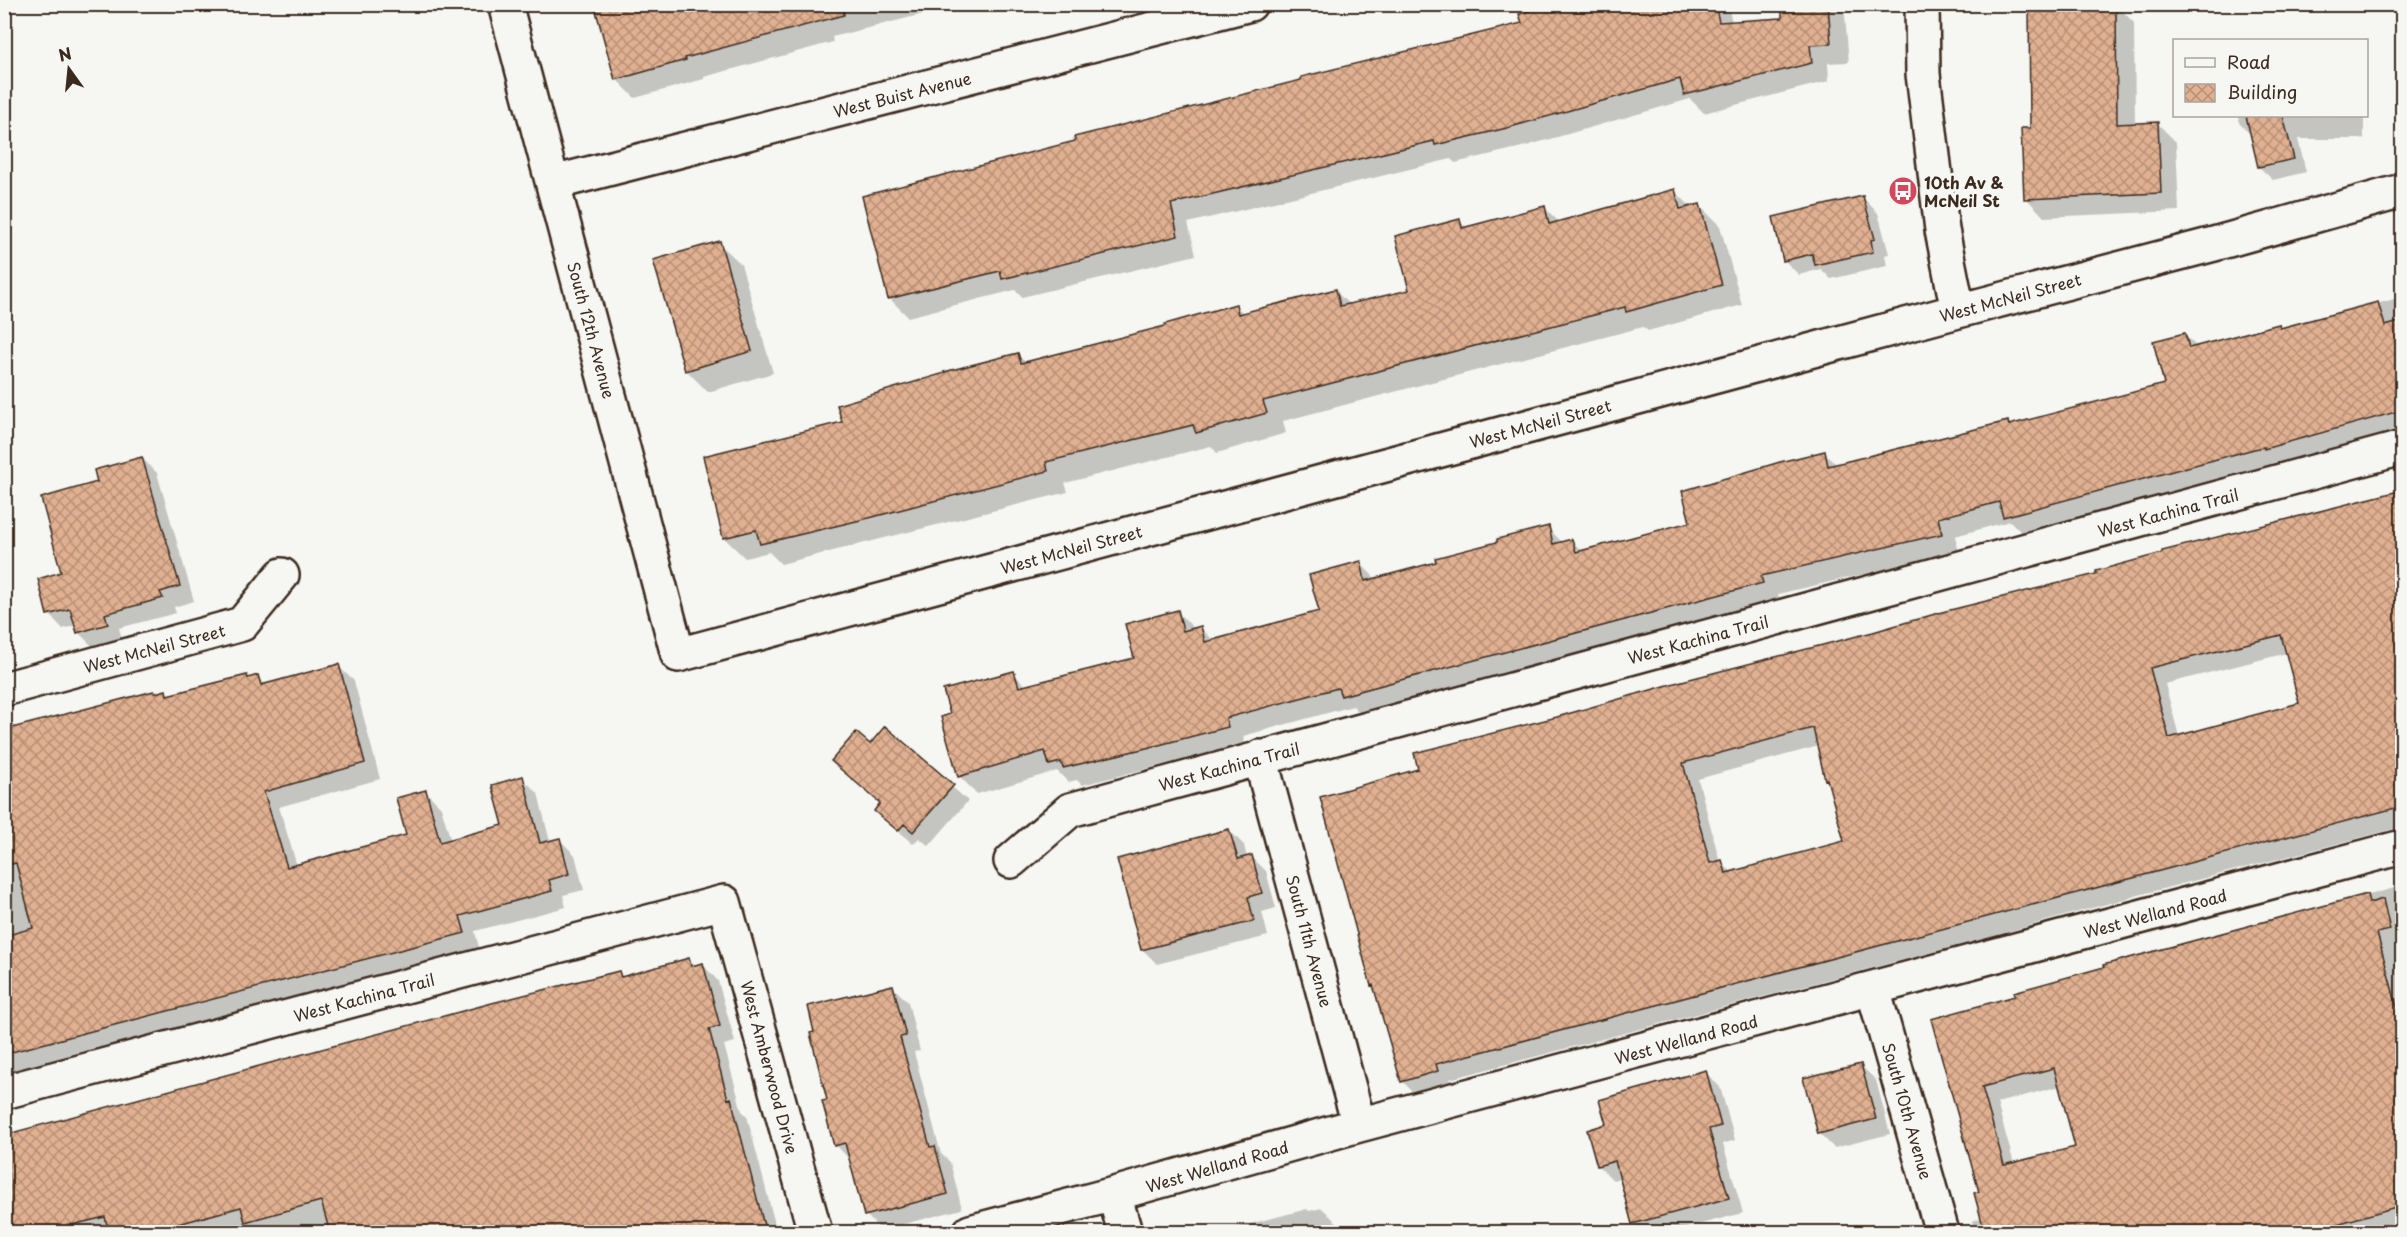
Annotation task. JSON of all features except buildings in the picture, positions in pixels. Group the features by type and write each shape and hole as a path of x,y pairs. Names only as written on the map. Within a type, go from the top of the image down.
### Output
{"street":[{"name":"South 12th Avenue","path":"505,4 678,655"},
{"name":"West Buist Avenue","path":"553,183 1250,4"},
{"path":"1922,4 1923,74 1942,230 1958,311"},
{"name":"West McNeil Street","path":"678,655 2403,192"},
{"name":"West Kachina Trail","path":"1011,861 1070,810 2403,448"},
{"name":"West McNeil Street","path":"4,689 242,624 282,575"},
{"name":"South 11th Avenue","path":"1260,757 1359,1125"},
{"name":"West Welland Road","path":"970,1233 1359,1125 2403,847"},
{"name":"West Kachina Trail","path":"4,1092 724,902"},
{"name":"West Amberwood Drive","path":"724,902 815,1233"},
{"name":"South 10th Avenue","path":"1873,989 1942,1233"},
{"path":"1114,1194 1125,1233"}],"place":[{"name":"10th Av & McNeil St","path":"1903,191"}]}
